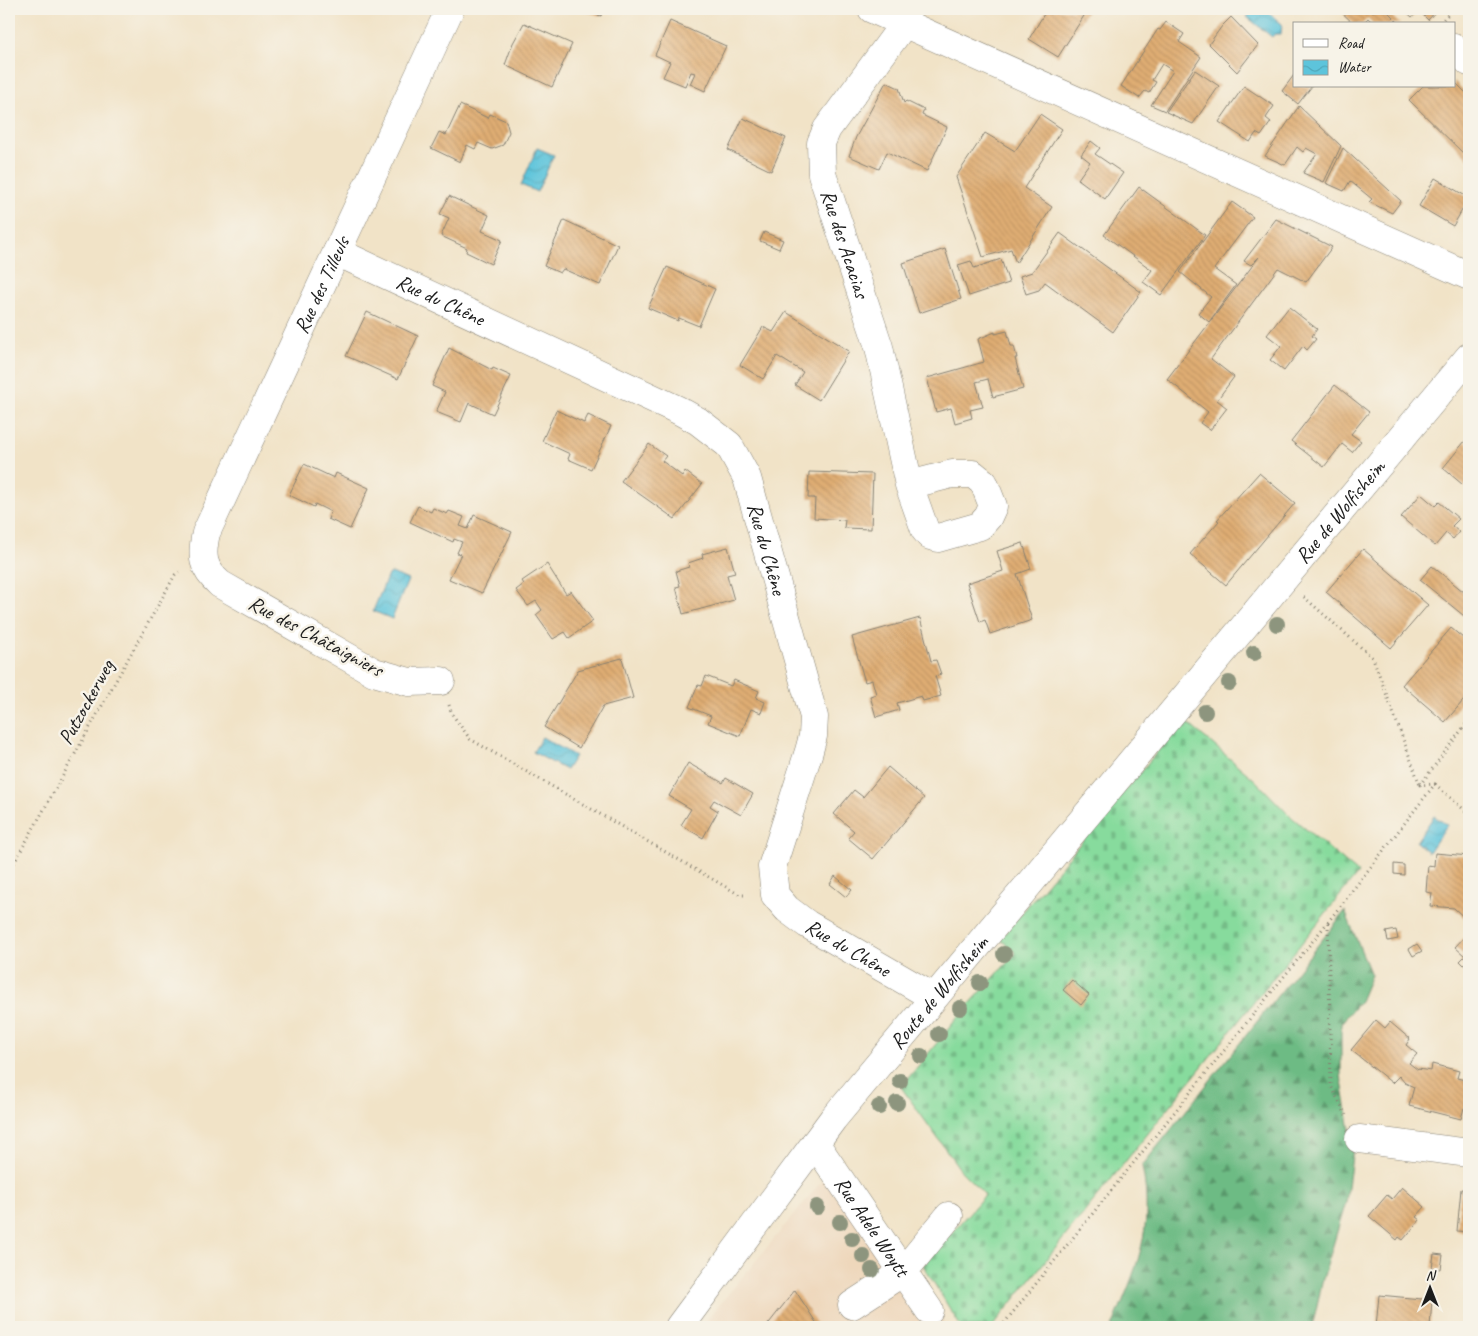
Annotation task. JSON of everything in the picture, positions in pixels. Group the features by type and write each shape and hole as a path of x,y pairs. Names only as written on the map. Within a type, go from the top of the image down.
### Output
{"street":[{"name":"Rue des Tilleuls","path":"203,564 202,553 206,533 450,9"},
{"path":"872,9 1469,276"},
{"name":"Rue des Acacias","path":"904,24 827,129 821,142 820,158 822,174 879,347 909,485"},
{"path":"1456,50 1469,62"},
{"name":"Rue du Chêne","path":"337,252 678,410 712,431 729,446 736,457 754,498 814,717 813,736 809,751 772,867 775,895 787,909 807,924 934,997"},
{"name":"Rue de Wolfisheim","path":"1209,666 1469,356"},
{"name":"Rue des Châtaigniers","path":"203,564 210,575 220,584 374,672 409,682 441,681"},
{"name":"Route de Wolfisheim","path":"680,1327 815,1143 1209,666"},
{"path":"1359,1139 1469,1153"},
{"name":"Rue Adele Woytt","path":"815,1143 929,1310"},
{"path":"852,1306 903,1272 949,1216"}],"path":[{"path":"1442,22 1453,9"},
{"name":"Putzockerweg","path":"9,872 174,575 186,568 203,564"},
{"path":"1282,578 1373,658 1420,785"},
{"path":"441,681 452,714 470,739 740,895 775,895"},
{"path":"1420,785 1469,720"},
{"path":"1420,785 1434,784 1469,814"},
{"path":"1001,1327 1328,922 1434,784"},
{"path":"1328,922 1331,1086 1359,1139"}],"shaded area":[{"path":"840,1159 947,1327 701,1327"}],"green space":[{"path":"1184,720 1255,780 1288,814 1358,873 992,1327 961,1327 923,1265 985,1195 962,1172 901,1087 958,1017 1016,953 1000,939"},
{"path":"1345,911 1371,975 1360,1001 1341,1023 1341,1075 1353,1149 1346,1202 1323,1279 1312,1327 1112,1327 1129,1286 1145,1230 1145,1189 1142,1166"}],"water":[{"path":"1253,9 1264,9 1282,24 1281,34 1275,34 1272,37 1247,17"},
{"path":"537,148 554,155 537,192 521,185"},
{"path":"392,573 408,580 392,619 373,611 388,575"},
{"path":"542,737 575,756 566,770 533,752"},
{"path":"1434,816 1447,825 1429,852 1416,842"}],"building":[{"path":"578,9 603,9 601,16"},
{"path":"1047,9 1087,11 1058,57 1029,39"},
{"path":"1338,9 1369,9 1373,12 1376,9 1385,9 1398,22 1372,22 1368,18 1364,22 1352,22"},
{"path":"1403,9 1438,9 1428,20 1419,11 1412,17"},
{"path":"1231,17 1258,45 1237,72 1209,44"},
{"path":"670,21 726,46 705,91 690,84 695,73 691,72 685,86 663,77 670,62 655,55"},
{"path":"1166,22 1184,34 1179,42 1201,57 1165,111 1151,105 1173,71 1162,64 1152,80 1156,82 1149,93 1145,91 1139,98 1121,86 1158,29 1160,30"},
{"path":"524,23 572,44 552,87 505,65 513,43"},
{"path":"1195,70 1219,86 1193,124 1166,112"},
{"path":"1293,76 1293,88 1310,88 1298,104 1282,91"},
{"path":"886,82 899,88 904,103 906,101 924,110 922,115 947,127 927,171 887,152 879,169 849,156 856,137"},
{"path":"1456,83 1469,96 1469,159 1409,100 1421,88 1456,88"},
{"path":"1244,86 1274,106 1266,118 1271,122 1261,136 1256,133 1250,142 1219,122"},
{"path":"460,105 488,118 490,114 506,121 509,132 503,145 492,149 478,143 475,149 467,145 460,162 431,148 439,132 446,135"},
{"path":"1299,106 1341,146 1324,182 1303,173 1317,154 1306,148 1303,152 1297,147 1285,165 1265,156"},
{"path":"1040,114 1062,129 1024,188 1052,207 1016,263 1011,249 983,257 956,177 985,133 1015,151"},
{"path":"743,118 786,138 771,171 728,150"},
{"path":"1091,141 1100,148 1095,154 1123,173 1105,199 1078,179 1090,162 1081,155"},
{"path":"1343,148 1401,201 1392,213 1369,202 1372,199 1350,181 1344,191 1326,183"},
{"path":"1435,178 1469,198 1453,226 1419,206"},
{"path":"1139,187 1205,235 1161,295 1143,282 1152,270 1104,235"},
{"path":"449,196 489,215 482,231 502,240 491,264 466,252 467,248 441,236 449,218 440,214"},
{"path":"1232,202 1253,217 1214,269 1236,285 1209,322 1198,313 1211,297 1180,272"},
{"path":"1276,219 1332,247 1306,282 1278,268 1211,359 1234,377 1217,400 1227,408 1210,430 1200,423 1208,412 1167,379 1259,257 1251,265 1244,261"},
{"path":"564,220 618,245 600,285 563,269 560,273 544,266"},
{"path":"764,232 783,240 779,249 760,241"},
{"path":"1060,233 1141,292 1113,332 1045,282 1039,290 1026,294 1020,276 1032,272"},
{"path":"945,249 961,299 919,313 903,263"},
{"path":"1001,259 1009,283 969,296 958,265 971,261 974,268"},
{"path":"667,267 715,289 699,326 679,318 678,321 648,308"},
{"path":"1289,307 1317,329 1312,336 1316,339 1307,350 1303,346 1284,371 1270,360 1281,346 1267,335"},
{"path":"367,312 418,336 398,379 346,356"},
{"path":"786,312 849,351 819,400 795,385 803,372 777,356 763,379 740,365 763,327 773,332"},
{"path":"1007,331 1011,346 1014,346 1023,389 993,397 988,379 976,382 983,407 970,410 972,418 955,423 951,408 936,412 927,378 984,362 978,339 995,332 995,334"},
{"path":"449,348 492,370 493,368 511,376 493,414 469,403 461,422 436,412 445,392 432,386"},
{"path":"1335,385 1369,412 1351,434 1361,441 1352,452 1342,444 1324,467 1291,441"},
{"path":"556,410 584,423 588,415 611,426 591,469 568,459 570,454 542,441"},
{"path":"1465,441 1469,445 1469,490 1443,468"},
{"path":"649,444 666,456 662,461 682,476 685,471 702,484 675,519 621,481"},
{"path":"304,464 334,478 336,473 369,488 350,529 328,519 331,512 315,504 314,507 289,495"},
{"path":"809,472 873,474 871,529 844,528 845,520 814,518 815,498 808,498"},
{"path":"1259,473 1295,503 1226,585 1190,554"},
{"path":"1421,494 1435,506 1439,502 1459,519 1452,526 1459,532 1453,539 1446,533 1435,546 1401,517"},
{"path":"418,506 431,512 433,508 447,514 449,511 464,517 460,526 468,529 474,515 512,532 482,593 449,579 461,554 457,553 462,542 454,539 453,542 410,522"},
{"path":"1023,543 1031,569 1017,574 1032,620 990,634 985,620 980,622 967,583 1003,571 997,551"},
{"path":"728,547 735,573 727,575 734,600 683,614 676,587 680,586 676,571 689,567 688,563 703,558 702,554"},
{"path":"1363,549 1428,605 1391,648 1326,592"},
{"path":"547,564 566,594 571,591 593,621 569,638 565,632 553,639 536,615 542,610 536,601 528,606 516,590 524,584 522,581"},
{"path":"1432,566 1469,596 1469,620 1420,580"},
{"path":"920,618 931,661 936,660 941,674 935,676 941,696 923,701 921,696 897,703 899,710 876,717 870,696 876,694 872,680 865,682 852,637"},
{"path":"1451,628 1469,643 1469,694 1445,722 1402,685"},
{"path":"622,658 633,698 603,706 579,748 544,727 578,670"},
{"path":"706,676 731,686 734,680 759,691 756,698 765,702 761,713 751,709 740,736 708,723 711,716 689,707 698,685 702,686"},
{"path":"688,763 723,783 726,778 753,794 741,815 714,800 710,806 718,811 703,838 681,825 691,809 669,796"},
{"path":"888,767 924,798 873,859 848,838 854,831 834,814 854,790 863,797"},
{"path":"1435,853 1469,856 1469,922 1454,908 1430,906 1432,893 1426,892 1428,865 1434,866"},
{"path":"1394,864 1404,865 1404,875 1394,874"},
{"path":"835,876 852,890 846,897 830,884"},
{"path":"1396,930 1398,939 1388,941 1386,932"},
{"path":"1469,932 1469,970 1460,961 1465,956 1455,947"},
{"path":"1417,944 1422,951 1413,956 1409,949"},
{"path":"1072,980 1089,995 1081,1005 1063,990"},
{"path":"1376,1020 1385,1028 1390,1022 1410,1039 1406,1045 1417,1054 1409,1063 1418,1070 1431,1071 1432,1064 1459,1071 1457,1078 1469,1081 1469,1110 1464,1108 1461,1119 1409,1106 1414,1087 1405,1083 1399,1076 1392,1083 1351,1050"},
{"path":"1402,1187 1425,1207 1416,1217 1420,1220 1403,1240 1399,1237 1397,1240 1369,1216 1387,1195 1392,1199"},
{"path":"1461,1189 1469,1190 1469,1232 1457,1231"},
{"path":"1434,1254 1443,1255 1441,1269 1432,1268"},
{"path":"795,1290 819,1327 766,1327"},
{"path":"1379,1295 1432,1300 1430,1327 1376,1327"}]}
